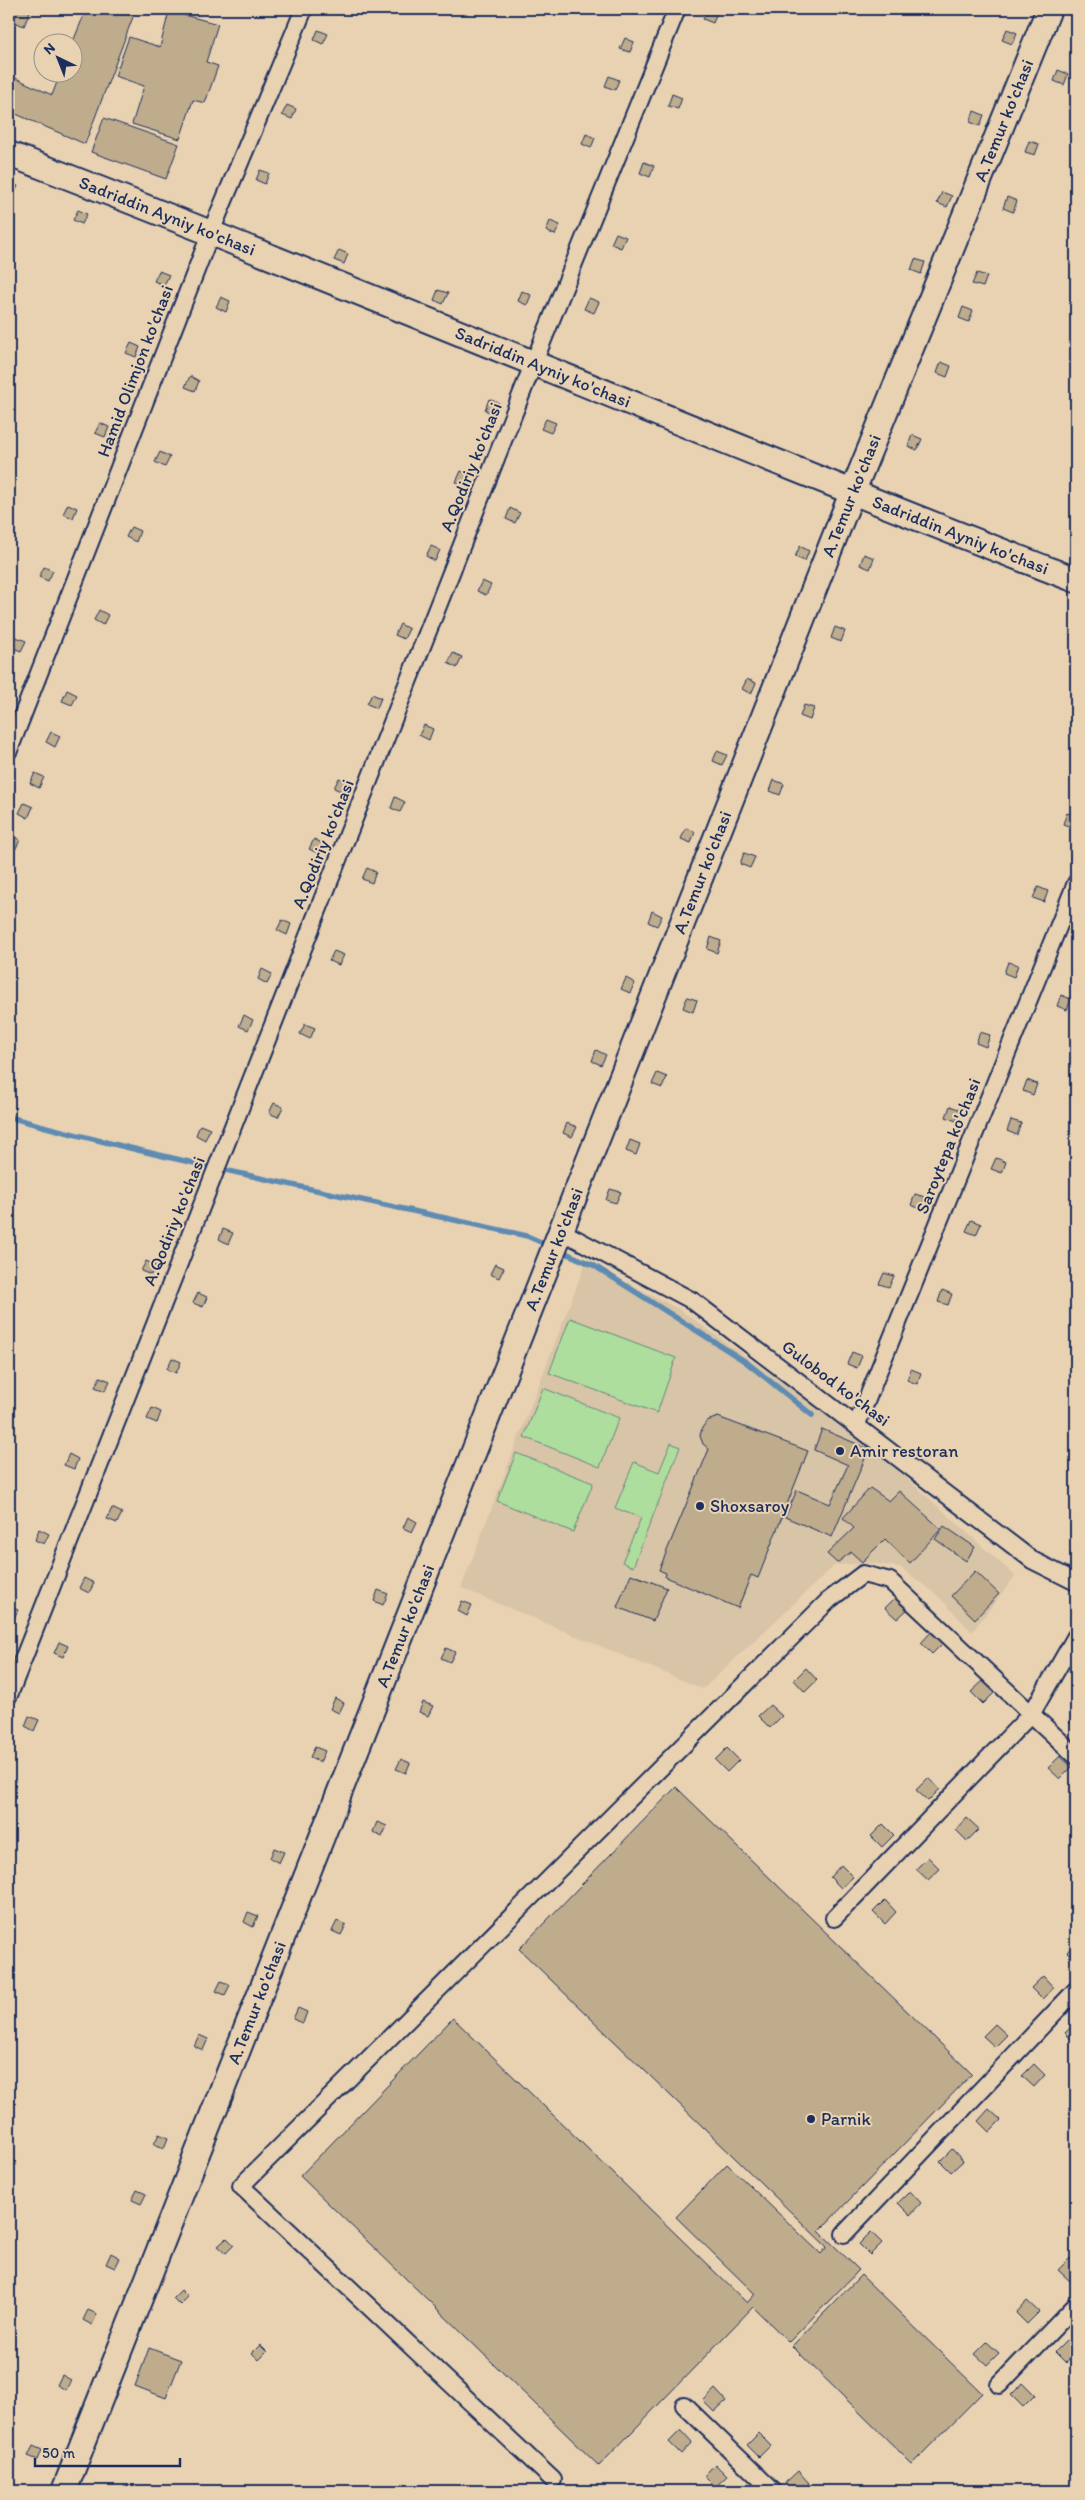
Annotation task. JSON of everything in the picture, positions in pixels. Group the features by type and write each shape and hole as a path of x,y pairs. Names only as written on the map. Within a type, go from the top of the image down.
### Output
{"main road":[{"name":"A.Temur ko'chasi","path":"64,2491 852,494 1049,9"},
{"name":"Sadriddin Ayniy ko'chasi","path":"9,154 210,232 534,362 852,494 1076,580"}],"street":[{"name":"Hamid Olimjon ko'chasi","path":"9,750 210,232 304,9"},
{"name":"A.Qodiriy ko'chasi","path":"9,1694 534,362 676,9"},
{"name":"Saroytepa ko'chasi","path":"857,1424 1076,883"},
{"name":"Gulobod ko'chasi","path":"561,1231 693,1300 1032,1560 1076,1582"},
{"path":"553,2480 241,2186 822,1607 863,1574 890,1581 1076,1756"},
{"path":"834,1918 1032,1713 1076,1636"},
{"path":"844,2234 1076,1990"},
{"path":"999,2385 1076,2305"},
{"path":"684,2405 773,2491"}],"shaded area":[{"path":"586,1262 679,1309 869,1444 1015,1576 972,1632 937,1595 900,1567 869,1563 835,1565 703,1689 461,1588"}],"green space":[{"path":"570,1318 676,1358 657,1413 549,1373"},
{"path":"543,1388 619,1418 600,1467 524,1437"},
{"path":"671,1443 680,1447 633,1567 622,1562 641,1518 615,1508 634,1462 659,1472"},
{"path":"516,1453 593,1483 573,1532 497,1501"}],"building":[{"path":"9,9 31,9 24,26 9,20"},
{"path":"99,9 136,9 85,144 9,111 9,75 52,95 57,82 82,82 82,32 77,32 86,10 97,13"},
{"path":"707,9 717,12 713,23 703,19"},
{"path":"169,11 218,24 206,62 218,66 205,103 193,100 180,139 132,124 144,86 115,76 129,37 160,47"},
{"path":"1007,29 1017,33 1012,44 1002,40"},
{"path":"318,30 328,34 323,44 314,40"},
{"path":"625,38 634,42 630,52 620,49"},
{"path":"1058,70 1068,74 1064,85 1054,81"},
{"path":"609,76 619,80 615,90 605,86"},
{"path":"672,94 682,98 678,109 668,106"},
{"path":"287,105 296,109 292,119 282,115"},
{"path":"974,111 984,115 980,126 970,122"},
{"path":"104,118 179,144 166,179 91,152"},
{"path":"586,134 595,138 591,148 582,144"},
{"path":"1029,141 1039,144 1035,155 1025,152"},
{"path":"644,162 654,166 650,177 640,173"},
{"path":"260,170 269,173 265,184 256,180"},
{"path":"9,182 18,186 13,196 9,195"},
{"path":"942,192 952,196 947,207 937,203"},
{"path":"1007,197 1017,201 1013,212 1003,208"},
{"path":"78,210 87,214 82,224 73,220"},
{"path":"550,221 560,225 555,235 546,231"},
{"path":"616,233 626,237 621,248 611,244"},
{"path":"339,250 348,254 344,264 334,260"},
{"path":"915,259 925,262 921,274 911,270"},
{"path":"159,271 169,275 164,285 154,281"},
{"path":"977,273 987,276 983,287 972,284"},
{"path":"438,290 448,293 443,304 434,300"},
{"path":"522,291 531,295 527,305 518,301"},
{"path":"221,297 230,301 226,312 216,307"},
{"path":"589,298 599,302 594,313 584,309"},
{"path":"963,307 973,311 969,322 959,318"},
{"path":"131,343 140,347 136,357 126,353"},
{"path":"941,362 951,366 947,377 937,373"},
{"path":"190,376 199,381 195,391 185,387"},
{"path":"489,399 499,403 494,414 485,410"},
{"path":"546,419 556,423 551,433 541,429"},
{"path":"100,423 109,427 105,437 95,433"},
{"path":"912,435 922,439 917,450 908,446"},
{"path":"160,452 170,457 165,467 155,462"},
{"path":"461,471 470,476 465,486 456,482"},
{"path":"68,504 77,508 73,518 63,514"},
{"path":"510,508 520,513 515,523 506,519"},
{"path":"131,527 140,531 136,542 126,537"},
{"path":"1076,544 1076,557 1072,555"},
{"path":"431,546 440,550 435,561 426,556"},
{"path":"800,546 809,551 805,561 795,557"},
{"path":"864,554 874,558 870,569 860,565"},
{"path":"44,567 53,571 48,581 39,577"},
{"path":"482,581 491,585 486,595 477,591"},
{"path":"99,610 108,615 103,625 94,620"},
{"path":"400,624 409,629 404,639 395,635"},
{"path":"835,627 845,631 841,642 831,638"},
{"path":"16,637 26,641 21,651 11,647"},
{"path":"453,653 462,657 457,668 448,663"},
{"path":"747,679 756,683 751,694 742,689"},
{"path":"67,690 77,695 72,705 62,701"},
{"path":"372,694 381,698 377,708 367,704"},
{"path":"804,705 814,708 810,720 800,716"},
{"path":"424,725 433,729 429,740 419,735"},
{"path":"51,732 60,736 55,747 46,742"},
{"path":"717,751 727,755 722,765 713,761"},
{"path":"35,773 44,777 39,788 30,783"},
{"path":"339,778 348,782 343,792 334,788"},
{"path":"774,780 784,784 780,795 770,791"},
{"path":"395,797 405,802 400,812 391,808"},
{"path":"24,803 33,807 28,818 19,813"},
{"path":"1067,813 1076,816 1073,828 1063,824"},
{"path":"686,828 695,832 691,843 681,839"},
{"path":"11,835 20,840 15,850 9,847"},
{"path":"314,839 324,844 319,854 309,849"},
{"path":"744,853 755,857 750,868 740,864"},
{"path":"367,868 376,872 372,883 362,879"},
{"path":"1038,887 1048,891 1044,902 1033,898"},
{"path":"652,911 662,916 657,926 648,922"},
{"path":"282,920 291,924 287,935 277,930"},
{"path":"711,937 721,941 717,953 707,949"},
{"path":"334,951 344,955 339,965 329,961"},
{"path":"1008,962 1018,965 1014,977 1004,973"},
{"path":"262,969 272,974 267,984 258,979"},
{"path":"626,978 635,983 630,993 621,989"},
{"path":"1061,995 1071,999 1067,1010 1057,1006"},
{"path":"687,997 697,1000 693,1012 683,1008"},
{"path":"244,1015 253,1020 248,1030 239,1026"},
{"path":"305,1024 315,1028 310,1039 300,1034"},
{"path":"980,1032 990,1035 986,1047 976,1043"},
{"path":"596,1050 606,1055 601,1065 592,1061"},
{"path":"657,1073 667,1077 662,1088 652,1084"},
{"path":"1027,1080 1037,1084 1033,1095 1023,1091"},
{"path":"274,1103 283,1107 278,1117 269,1113"},
{"path":"950,1106 961,1110 956,1121 946,1117"},
{"path":"1011,1120 1021,1123 1017,1135 1007,1131"},
{"path":"567,1123 577,1127 572,1137 563,1133"},
{"path":"200,1125 210,1129 205,1140 196,1135"},
{"path":"630,1140 640,1144 636,1155 626,1151"},
{"path":"996,1158 1006,1162 1002,1173 991,1169"},
{"path":"610,1189 621,1192 616,1203 606,1200"},
{"path":"915,1194 925,1197 921,1209 911,1205"},
{"path":"971,1220 981,1224 976,1235 966,1231"},
{"path":"223,1229 233,1233 228,1244 219,1239"},
{"path":"146,1261 155,1265 151,1275 141,1271"},
{"path":"495,1264 504,1268 499,1278 490,1274"},
{"path":"884,1273 894,1276 889,1287 879,1284"},
{"path":"942,1290 952,1294 948,1305 938,1302"},
{"path":"198,1293 207,1297 203,1307 193,1303"},
{"path":"852,1352 862,1356 857,1368 847,1364"},
{"path":"172,1358 181,1362 176,1373 167,1369"},
{"path":"911,1369 921,1373 917,1384 907,1380"},
{"path":"100,1377 110,1381 105,1391 95,1387"},
{"path":"152,1408 161,1412 157,1423 147,1419"},
{"path":"718,1417 808,1451 758,1578 751,1575 738,1608 665,1577 666,1573 659,1570 709,1449 703,1444 700,1436 702,1428 707,1421"},
{"path":"822,1429 869,1449 832,1537 785,1517 797,1490 830,1504 848,1465 814,1450"},
{"path":"69,1454 78,1459 74,1469 64,1465"},
{"path":"870,1488 889,1501 899,1491 941,1529 910,1563 885,1539 862,1562 851,1552 837,1563 827,1554 854,1528 843,1518"},
{"path":"112,1508 122,1513 117,1523 107,1519"},
{"path":"408,1517 417,1522 412,1532 403,1528"},
{"path":"944,1526 975,1547 966,1561 935,1539"},
{"path":"39,1529 49,1534 44,1544 35,1540"},
{"path":"975,1571 999,1594 975,1619 951,1596"},
{"path":"631,1574 667,1588 653,1621 617,1607"},
{"path":"84,1578 94,1583 89,1593 79,1588"},
{"path":"378,1590 388,1594 383,1605 374,1601"},
{"path":"897,1596 909,1608 897,1619 885,1608"},
{"path":"462,1601 472,1605 467,1616 458,1611"},
{"path":"9,1606 18,1610 13,1620 9,1618"},
{"path":"932,1631 944,1642 932,1654 921,1643"},
{"path":"59,1642 68,1646 63,1657 54,1653"},
{"path":"446,1648 455,1652 450,1662 441,1658"},
{"path":"806,1668 817,1680 805,1692 794,1680"},
{"path":"983,1681 995,1692 983,1704 971,1692"},
{"path":"335,1698 344,1703 339,1713 330,1709"},
{"path":"423,1702 433,1706 428,1716 419,1712"},
{"path":"770,1705 782,1716 770,1728 758,1716"},
{"path":"1076,1714 1076,1729 1069,1722"},
{"path":"29,1716 39,1720 34,1731 25,1726"},
{"path":"315,1747 325,1751 320,1762 310,1757"},
{"path":"727,1748 739,1760 727,1772 715,1760"},
{"path":"1060,1756 1072,1767 1060,1779 1048,1768"},
{"path":"401,1759 410,1763 406,1773 396,1769"},
{"path":"928,1778 940,1789 928,1801 916,1790"},
{"path":"9,1783 13,1785 9,1794"},
{"name":"Parnik","path":"676,1787 972,2074 819,2231 859,2270 789,2342 753,2307 599,2466 300,2176 453,2018 747,2303 755,2294 676,2217 727,2164 821,2254 827,2247 519,1949"},
{"path":"967,1818 979,1829 967,1841 956,1830"},
{"path":"377,1822 387,1826 382,1837 373,1832"},
{"path":"883,1824 894,1835 882,1847 871,1836"},
{"path":"274,1848 284,1852 279,1863 270,1858"},
{"path":"928,1857 940,1869 928,1880 916,1869"},
{"path":"841,1865 853,1877 841,1888 830,1877"},
{"path":"885,1900 896,1912 885,1924 873,1912"},
{"path":"248,1912 258,1916 253,1927 244,1922"},
{"path":"337,1921 346,1925 341,1935 332,1931"},
{"path":"1076,1942 1076,1961 1067,1952"},
{"path":"1043,1976 1054,1988 1042,1999 1031,1988"},
{"path":"221,1981 230,1985 225,1995 216,1991"},
{"path":"298,2008 307,2012 303,2023 293,2019"},
{"path":"1076,2022 1076,2044 1065,2033"},
{"path":"995,2024 1007,2035 995,2047 983,2036"},
{"path":"199,2035 208,2039 203,2050 194,2046"},
{"path":"1034,2064 1045,2075 1034,2087 1022,2076"},
{"path":"989,2109 1001,2120 989,2132 978,2121"},
{"path":"159,2134 168,2138 164,2148 154,2144"},
{"path":"952,2149 963,2161 951,2172 940,2161"},
{"path":"137,2190 146,2194 141,2204 132,2200"},
{"path":"910,2191 921,2203 910,2215 898,2203"},
{"path":"871,2232 882,2243 870,2255 859,2244"},
{"path":"227,2238 234,2245 226,2253 218,2246"},
{"path":"111,2253 120,2258 115,2268 106,2264"},
{"path":"1070,2258 1076,2264 1076,2275 1070,2281 1058,2270"},
{"path":"861,2275 982,2393 912,2464 792,2346"},
{"path":"181,2290 188,2297 180,2305 173,2298"},
{"path":"1027,2301 1039,2312 1027,2324 1016,2313"},
{"path":"88,2310 97,2314 92,2325 83,2320"},
{"path":"1067,2340 1076,2349 1076,2353 1066,2363 1055,2352"},
{"path":"987,2342 999,2353 987,2365 975,2354"},
{"path":"260,2345 267,2352 259,2360 252,2353"},
{"path":"149,2348 181,2360 166,2398 135,2386"},
{"path":"62,2375 71,2380 66,2390 57,2385"},
{"path":"1023,2383 1035,2395 1023,2407 1011,2395"},
{"path":"715,2389 726,2401 714,2412 703,2401"},
{"path":"681,2430 692,2442 681,2454 669,2442"},
{"path":"759,2433 771,2445 759,2457 747,2445"},
{"path":"33,2446 42,2450 38,2460 28,2456"},
{"path":"715,2464 727,2476 715,2487 704,2476"},
{"path":"798,2471 809,2483 800,2491 794,2491 785,2483"}],"waterway":[{"path":"9,1117 202,1165 527,1236 550,1246"},
{"path":"559,1250 593,1265 746,1362 812,1415"}],"place":[{"name":"Amir restoran","path":"840,1451"},
{"name":"Shoxsaroy","path":"700,1506"},
{"name":"Parnik","path":"811,2119"}]}
